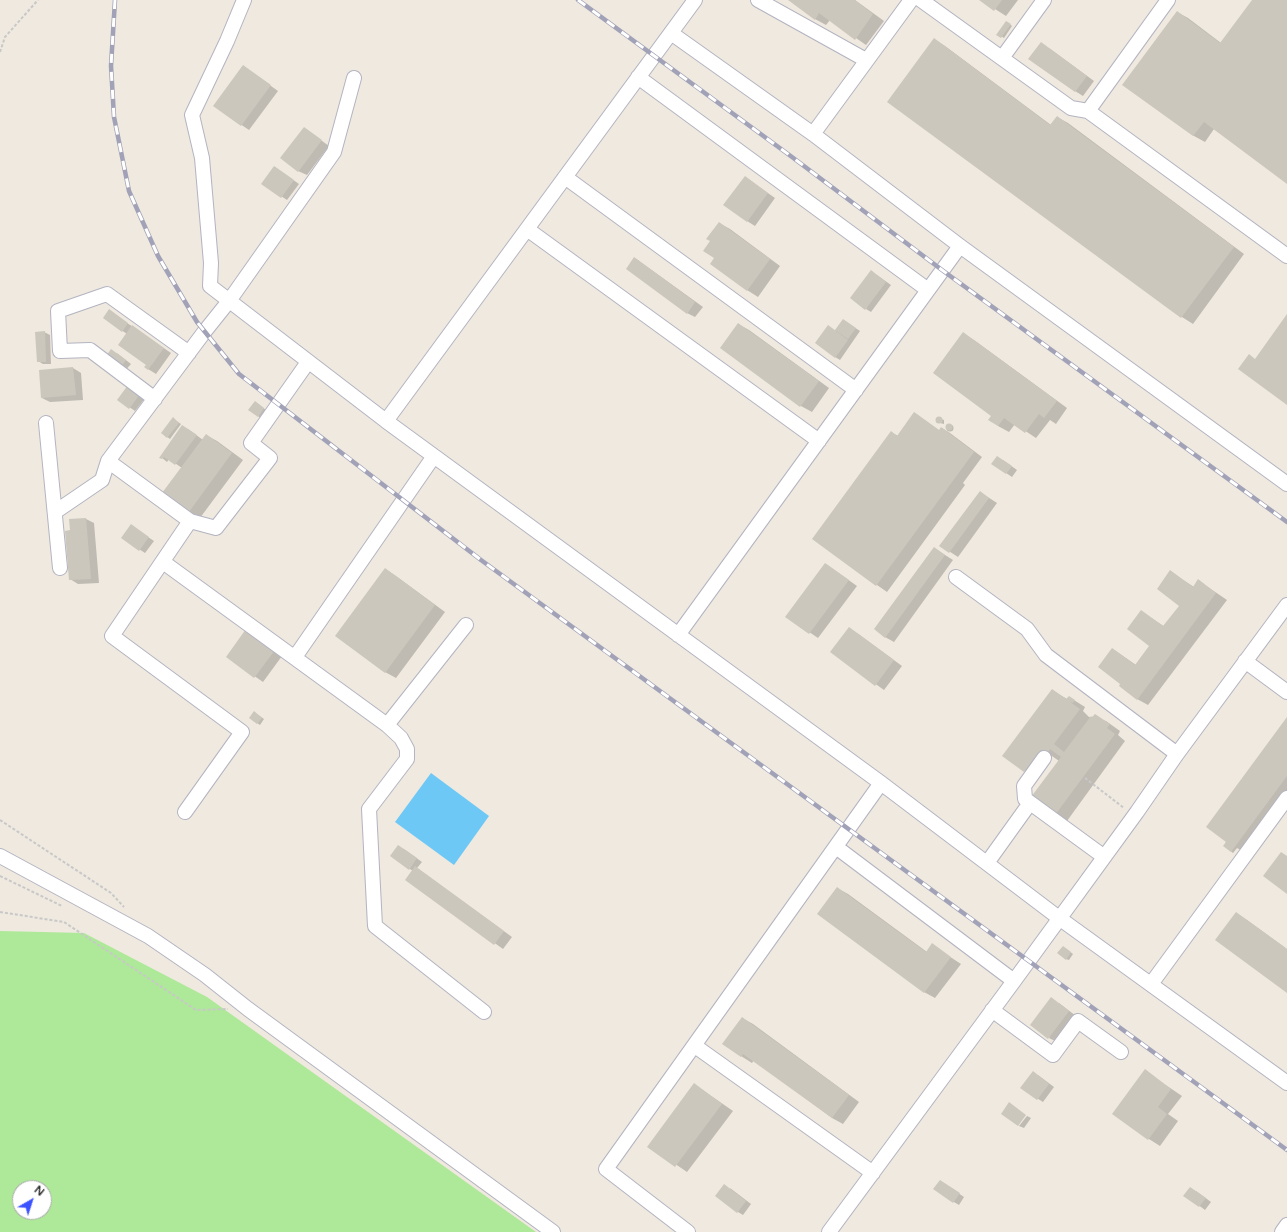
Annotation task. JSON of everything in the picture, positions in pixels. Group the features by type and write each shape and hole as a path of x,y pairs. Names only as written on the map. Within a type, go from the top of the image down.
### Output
{"street":[{"path":"244,0 227,41 192,115 202,158 211,263 210,286 386,421 881,783 1059,918 1287,1083"},
{"path":"386,421 695,0"},
{"path":"758,0 866,60"},
{"path":"1002,58 1044,0"},
{"path":"1088,111 1168,0"},
{"path":"813,134 866,60 911,1 1002,58 1071,108 1088,111 1287,256"},
{"path":"671,33 813,134 960,246 1287,484"},
{"path":"638,77 928,290"},
{"path":"55,512 102,480 108,461 229,301 334,152 354,78"},
{"path":"565,177 856,390"},
{"path":"526,229 819,441"},
{"path":"678,635 960,246"},
{"path":"155,399 90,350 60,351 58,311 107,294 189,353"},
{"path":"108,461 190,521 216,528 270,458 251,443 308,362"},
{"path":"46,423 60,568"},
{"path":"295,657 434,456"},
{"path":"185,812 242,732 112,636 190,521"},
{"path":"163,562 387,725 401,738 407,749 407,759 369,809 375,926 484,1012"},
{"path":"956,577 1027,629 1046,655 1176,754"},
{"path":"833,1231 873,1173 1137,812 1176,754 1287,605"},
{"path":"387,725 466,625"},
{"path":"1245,662 1287,692"},
{"path":"1044,758 1024,786 1025,799 1104,856"},
{"path":"688,1232 606,1169 881,783"},
{"path":"1151,984 1287,798"},
{"path":"987,863 1030,803"},
{"path":"836,847 1014,982"},
{"path":"0,856 148,936 205,975 248,1009 553,1232"},
{"path":"992,1010 1053,1055 1078,1021 1121,1052"},
{"path":"695,1046 873,1173"},
{"path":"1282,1232 1287,1225"}],"path":[{"path":"0,52 5,37 38,0"},
{"path":"1085,778 1126,809"},
{"path":"0,820 111,892 125,909"},
{"path":"0,876 69,909"},
{"path":"0,912 64,922 196,1010 248,1009"}],"green space":[{"path":"0,931 84,933 207,997 536,1232 0,1232"}],"water":[{"path":"431,773 489,816 454,865 395,822"}],"building":[{"path":"788,0 855,0 873,14 855,40 819,13 815,20"},
{"path":"979,0 1002,0 994,11"},
{"path":"1252,0 1287,0 1287,184 1204,122 1193,136 1122,85 1177,11 1220,43"},
{"path":"1006,21 1011,24 1001,38 996,35"},
{"path":"934,38 1050,125 1057,116 1234,247 1181,318 887,102"},
{"path":"1041,42 1087,76 1075,92 1028,59"},
{"path":"243,65 271,85 241,126 213,106"},
{"path":"304,127 322,140 298,172 280,158"},
{"path":"274,166 294,180 281,198 261,184"},
{"path":"745,176 768,193 747,222 723,205"},
{"path":"719,222 770,259 747,291 710,264 714,258 703,251 710,241 706,239"},
{"path":"634,257 695,302 687,314 626,269"},
{"path":"871,270 886,282 865,310 850,298"},
{"path":"109,309 128,323 122,332 103,318"},
{"path":"1287,314 1287,405 1238,369 1249,354 1255,359"},
{"path":"843,319 856,328 848,339 835,330"},
{"path":"738,323 819,381 800,407 720,348"},
{"path":"132,325 164,348 148,370 144,367 146,365 118,345"},
{"path":"828,325 848,340 835,358 815,343"},
{"path":"45,331 46,362 37,362 35,332"},
{"path":"963,332 1057,401 1044,418 1039,414 1025,433 1004,418 998,426 988,420 991,416 933,373"},
{"path":"111,349 126,360 119,370 104,359"},
{"path":"73,367 76,395 41,398 39,370"},
{"path":"128,385 140,394 129,409 117,400"},
{"path":"255,401 264,408 258,417 248,410"},
{"path":"914,412 939,430 941,427 974,452 876,586 812,539 891,431 897,436"},
{"path":"173,417 179,423 167,438 161,433"},
{"path":"939,417 942,420 939,423 936,420"},
{"path":"949,423 953,427 949,431 945,427"},
{"path":"182,425 197,435 175,465 164,457 162,459 159,458"},
{"path":"206,434 232,453 186,516 159,497"},
{"path":"997,456 1012,466 1006,474 991,464"},
{"path":"980,491 989,498 949,553 939,546"},
{"path":"86,518 91,579 69,580 65,531 70,530 69,519"},
{"path":"131,524 149,537 139,551 121,538"},
{"path":"934,547 945,555 885,638 874,629"},
{"path":"825,563 849,580 809,634 785,617"},
{"path":"385,568 435,605 385,673 335,636"},
{"path":"1170,570 1193,587 1198,579 1216,593 1137,700 1119,686 1120,684 1098,667 1112,648 1135,665 1149,646 1127,629 1141,610 1163,626 1179,606 1157,589"},
{"path":"849,627 894,660 875,686 830,652"},
{"path":"246,629 275,650 254,678 226,657"},
{"path":"1052,689 1066,699 1069,696 1075,700 1073,703 1070,702 1080,709 1054,744 1064,752 1091,716 1092,717 1095,714 1110,724 1107,728 1115,734 1055,815 1031,797 1061,757 1050,749 1047,754 1041,750 1024,772 1002,756"},
{"path":"254,711 262,718 257,724 249,718"},
{"path":"1287,717 1287,776 1231,852 1223,846 1226,842 1206,827"},
{"path":"398,845 417,858 409,870 390,856"},
{"path":"1281,852 1287,856 1287,894 1263,876"},
{"path":"415,866 504,931 494,945 405,880"},
{"path":"837,887 926,952 932,943 951,957 924,993 817,914"},
{"path":"1236,912 1287,949 1287,993 1215,940"},
{"path":"1063,946 1071,952 1066,960 1057,953"},
{"path":"1051,997 1069,1011 1048,1039 1030,1025"},
{"path":"742,1017 849,1095 832,1118 743,1054 741,1057 722,1044"},
{"path":"1145,1069 1171,1089 1158,1107 1167,1114 1148,1140 1112,1114"},
{"path":"1033,1071 1049,1084 1037,1100 1020,1088"},
{"path":"694,1083 722,1104 675,1167 647,1147"},
{"path":"1009,1102 1026,1115 1018,1126 1001,1114"},
{"path":"940,1180 960,1193 953,1203 933,1189"},
{"path":"724,1184 746,1201 737,1213 715,1196"},
{"path":"1190,1187 1206,1198 1199,1207 1183,1196"}],"railway":[{"path":"115,0 111,66 114,117 129,191 158,256 197,322 239,374 481,560 1287,1150"},
{"path":"578,0 792,157 942,270 1287,522"}]}
